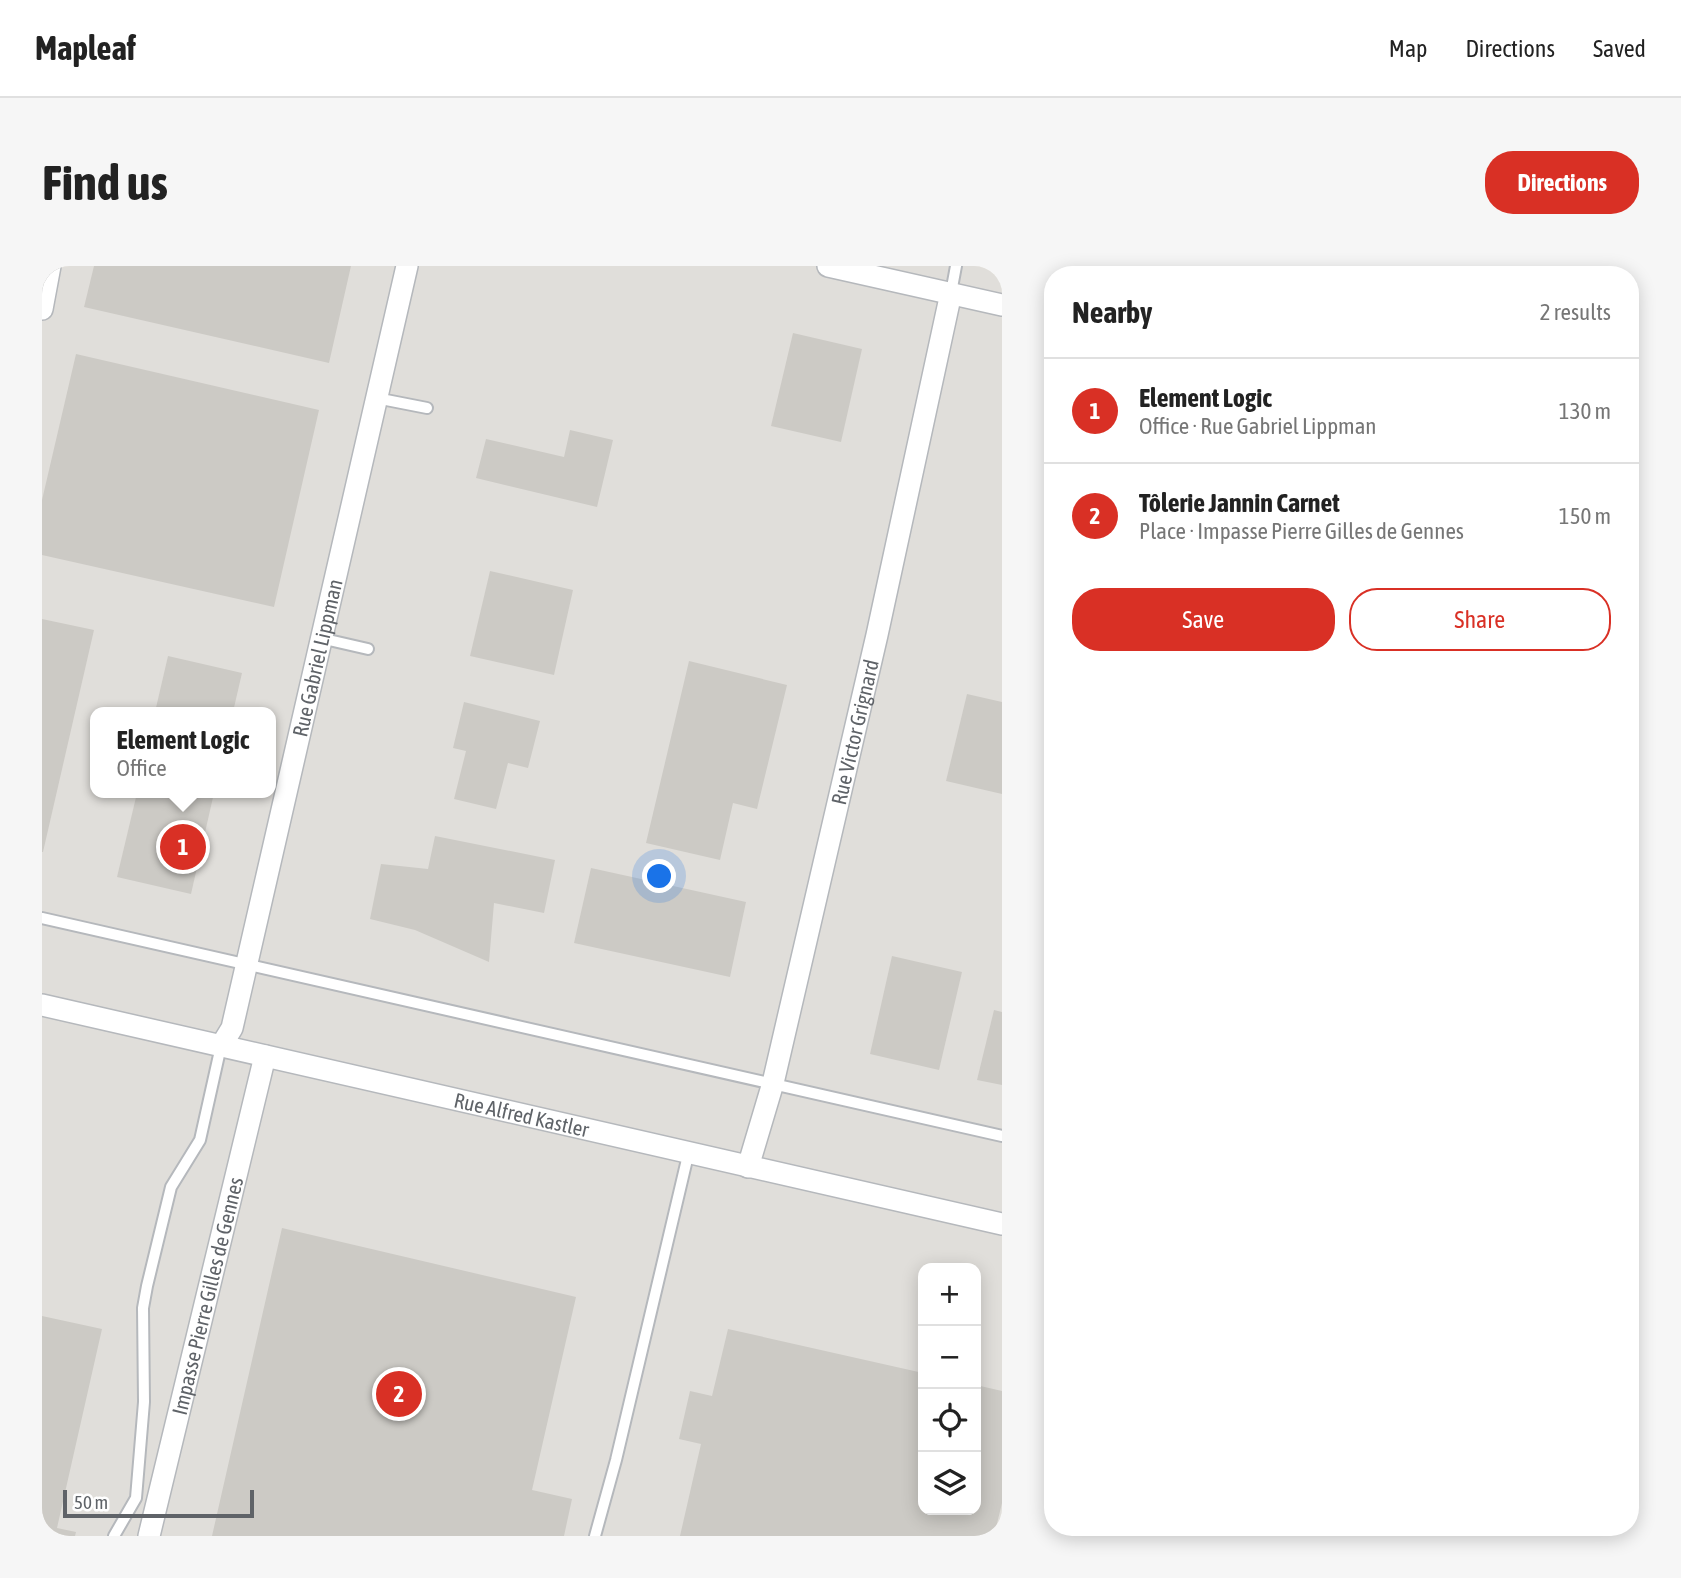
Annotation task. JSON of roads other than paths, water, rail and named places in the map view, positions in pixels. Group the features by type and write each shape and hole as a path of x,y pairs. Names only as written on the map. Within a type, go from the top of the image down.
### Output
{"street":[{"path":"42,309 50,266"},
{"name":"Rue Gabriel Lippman","path":"220,1046 232,1028 244,965 407,266"},
{"path":"828,266 1002,305"},
{"name":"Rue Victor Grignard","path":"747,1167 773,1083 880,622 951,293"},
{"name":"Rue Alfred Kastler","path":"42,1005 1002,1224"},
{"name":"Impasse Pierre Gilles de Gennes","path":"149,1536 265,1056"}],"lane":[{"path":"951,293 956,266"},
{"path":"376,398 426,408"},
{"path":"320,638 368,649"},
{"path":"42,918 1002,1136"},
{"path":"114,1536 136,1498 145,1402 143,1308 147,1286 171,1188 200,1140 220,1046"},
{"path":"595,1536 616,1460 690,1151"}],"place":[{"name":"Element Logic","path":"183,847"},
{"name":"Tôlerie Jannin Carnet","path":"399,1394"}]}
